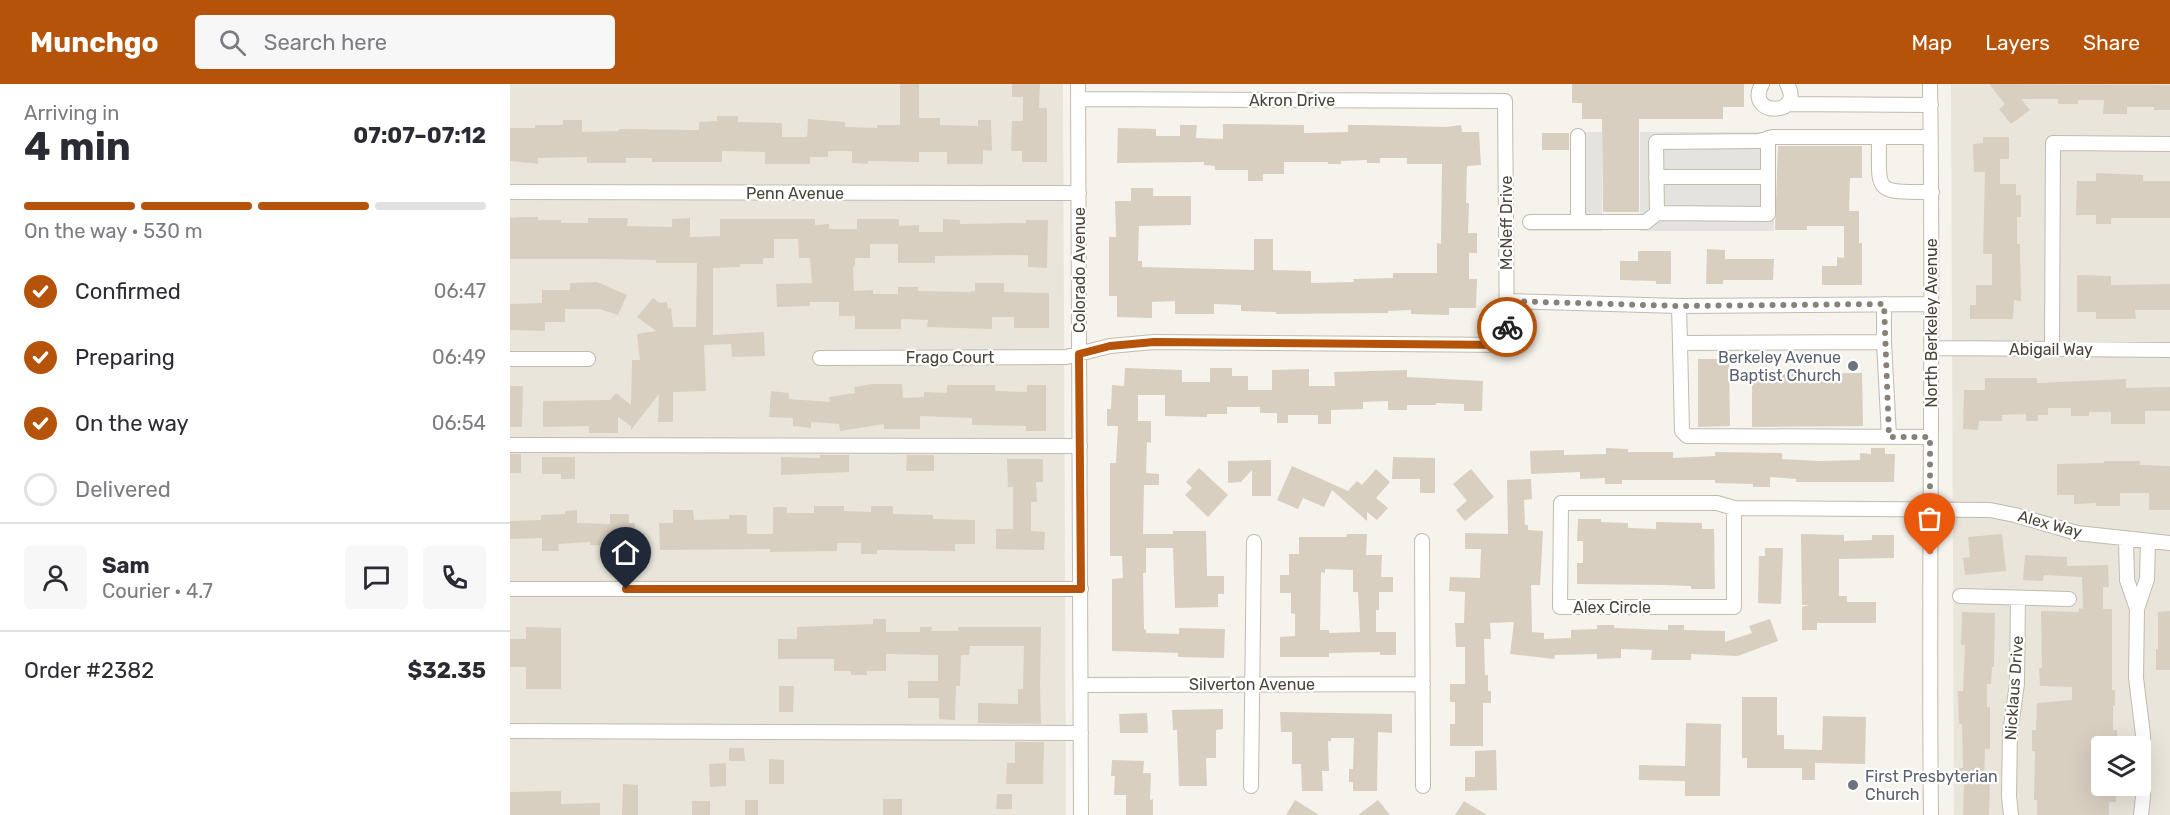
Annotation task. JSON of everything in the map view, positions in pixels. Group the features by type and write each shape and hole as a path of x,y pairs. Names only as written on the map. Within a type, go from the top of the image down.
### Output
{"street":[{"name":"Colorado Avenue","path":"1078,84 1081,815"},
{"path":"1762,84 1758,92 1759,98 1765,106 1775,110 1787,104 1931,105"},
{"path":"1787,84 1791,92 1787,104"},
{"name":"North Berkeley Avenue","path":"1930,84 1932,192 1931,815"},
{"name":"Akron Drive","path":"1078,99 1505,101"},
{"name":"McNeff Drive","path":"1505,101 1507,345"},
{"path":"1578,136 1578,222"},
{"path":"1880,136 1879,179 1883,187 1892,192 1932,192"},
{"path":"1657,213 1656,142 1759,141 1773,137 1931,137"},
{"path":"1530,222 1646,222 1657,213 1768,214 1768,138"},
{"path":"2052,349 2053,143 2170,144"},
{"path":"1656,177 1768,177"},
{"name":"Penn Avenue","path":"510,192 1079,193"},
{"path":"1507,301 1679,306 1931,304"},
{"path":"1884,304 1889,437"},
{"path":"1679,306 1682,431 1687,436 1930,437"},
{"name":"Frago Court","path":"820,358 1066,357 1110,346 1154,342 1507,345"},
{"path":"1680,343 1884,342"},
{"name":"Abigail Way","path":"1932,348 2170,350"},
{"path":"510,359 588,360"},
{"path":"510,445 1080,446"},
{"name":"Alex Circle","path":"1734,508 1734,607 1560,607 1561,503 1717,503 1734,508 1930,510"},
{"name":"Alex Way","path":"1930,510 2003,512 2069,532 2170,543"},
{"path":"2126,539 2127,580 2137,609"},
{"path":"1422,541 1423,786"},
{"path":"2141,815 2144,797 2144,735 2137,684 2137,609 2147,579 2148,541"},
{"path":"1251,786 1254,542"},
{"path":"510,589 1081,589"},
{"path":"1960,596 2069,600"},
{"name":"Nicklaus Drive","path":"2012,815 2009,796 2010,732 2017,684 2018,598"},
{"name":"Silverton Avenue","path":"1081,685 1423,684"},
{"path":"510,731 1081,734"}],"shaded area":[{"path":"510,84 1063,84 1066,815 510,815"},
{"path":"1951,84 2170,84 2170,815 1954,815"},
{"path":"1570,132 1602,132 1602,231 1528,231 1528,214 1570,214"},
{"path":"1640,132 1774,132 1774,231 1640,231"}],"building":[{"path":"900,84 919,84 919,118 940,118 940,125 978,126 978,120 991,120 992,151 983,150 983,164 947,164 947,152 919,152 919,162 852,163 852,151 828,151 828,157 810,157 810,164 765,164 765,152 722,151 722,162 652,162 652,158 626,158 626,163 587,163 587,157 538,158 538,164 510,161 510,128 563,125 563,120 582,120 582,132 619,131 619,129 699,130 699,122 717,121 717,116 738,116 738,122 782,123 782,137 807,137 808,119 845,122 845,127 877,128 877,125 900,125"},
{"path":"1012,84 1040,84 1039,108 1047,108 1047,162 1022,162 1022,151 1011,151 1012,121 1023,121 1023,97 1012,97"},
{"path":"1572,84 1744,84 1744,107 1723,107 1723,119 1639,119 1639,212 1603,212 1602,119 1582,119 1582,103 1572,103"},
{"path":"1989,84 2170,85 2170,110 2154,110 2154,107 2127,107 2127,114 2103,114 2104,100 2078,100 2078,104 2058,104 2058,99 2021,99 2030,110 2011,124 1999,109 2005,104"},
{"path":"1223,124 1304,125 1304,133 1348,132 1348,125 1446,127 1461,125 1462,132 1479,132 1481,165 1467,166 1466,203 1469,203 1468,233 1477,233 1477,253 1469,253 1469,279 1477,279 1476,308 1449,308 1449,315 1411,314 1411,310 1388,311 1388,313 1276,314 1276,312 1241,311 1241,305 1214,304 1214,314 1175,314 1175,301 1152,302 1152,318 1117,317 1117,296 1109,296 1109,237 1116,237 1115,201 1131,201 1131,188 1153,188 1153,196 1191,196 1191,225 1139,226 1138,261 1142,261 1142,267 1254,270 1254,239 1273,239 1273,270 1311,271 1311,283 1393,278 1393,273 1437,273 1437,243 1441,244 1442,164 1407,164 1407,158 1380,158 1380,163 1367,163 1367,160 1341,161 1341,164 1284,162 1284,174 1263,174 1263,181 1248,181 1248,170 1215,170 1215,166 1204,165 1204,162 1117,163 1118,128 1156,129 1156,136 1180,136 1180,125 1197,125 1196,138 1223,139"},
{"path":"1542,133 1569,133 1569,150 1542,150"},
{"path":"1983,137 2009,137 2009,159 2000,159 2000,184 2016,184 2016,195 2021,195 2021,217 2017,217 2017,244 2020,244 2021,301 2014,300 2013,319 1970,319 1970,305 1976,305 1976,285 1992,285 1992,254 1983,254 1985,172 1974,172 1973,144 1983,143"},
{"path":"1778,146 1862,146 1862,178 1850,178 1849,211 1859,211 1862,285 1822,285 1822,266 1837,266 1837,257 1844,258 1844,226 1807,226 1807,230 1775,230"},
{"path":"2096,173 2143,175 2143,181 2170,181 2170,218 2111,218 2111,224 2096,224 2096,215 2076,215 2077,181 2096,181"},
{"path":"510,218 561,220 561,223 588,223 588,218 628,218 627,226 672,227 672,219 690,218 690,237 720,236 720,219 815,219 815,225 829,224 829,229 857,229 857,219 899,219 899,226 919,225 919,232 943,232 943,219 960,220 960,224 1026,223 1026,220 1048,220 1047,268 1028,267 1028,255 935,256 935,263 898,263 898,244 870,244 870,258 855,258 853,267 854,291 873,290 873,294 898,294 898,287 918,287 918,291 968,292 975,291 975,283 1004,283 1004,292 1049,293 1049,328 1014,328 1014,317 992,317 992,329 927,327 928,320 901,319 901,329 855,329 855,316 839,316 839,302 810,302 810,306 777,307 776,284 812,283 810,258 799,258 798,239 774,239 774,258 763,258 763,264 740,264 740,267 713,268 713,335 764,332 765,356 732,357 731,344 704,345 706,391 673,392 673,422 658,422 659,394 631,430 631,426 618,417 618,433 589,433 589,426 543,427 543,401 610,400 616,393 631,405 632,360 640,360 637,334 656,331 637,317 653,298 660,303 667,302 668,309 671,308 673,327 696,327 697,263 656,263 656,260 510,259"},
{"path":"1707,249 1725,250 1725,259 1774,259 1773,280 1723,280 1723,284 1706,284"},
{"path":"1638,251 1671,251 1671,284 1656,284 1656,281 1620,280 1620,261 1638,261"},
{"path":"2077,275 2111,276 2111,285 2170,284 2170,310 2135,310 2136,319 2096,319 2096,312 2077,312"},
{"path":"597,282 627,295 618,315 599,309 565,309 565,322 545,322 545,331 510,330 510,304 542,303 542,290 570,290 570,283"},
{"path":"1698,359 1729,359 1730,426 1698,427"},
{"path":"1125,368 1182,370 1182,382 1210,382 1210,368 1232,368 1232,376 1248,376 1248,390 1272,390 1272,370 1309,369 1309,386 1335,386 1334,372 1407,370 1407,377 1483,381 1482,411 1464,411 1464,404 1436,403 1436,405 1407,405 1407,410 1388,410 1388,401 1363,402 1363,409 1331,410 1331,424 1318,424 1318,415 1288,415 1288,423 1277,423 1277,413 1260,413 1260,407 1227,407 1227,414 1207,414 1207,417 1165,416 1165,395 1138,395 1138,421 1151,421 1151,443 1147,442 1146,473 1159,474 1159,485 1144,485 1143,534 1206,531 1207,576 1224,576 1224,594 1218,594 1218,607 1175,608 1173,548 1146,548 1146,573 1143,573 1144,629 1146,633 1179,634 1179,628 1225,629 1224,658 1178,657 1178,653 1112,651 1112,579 1123,578 1122,556 1110,556 1110,463 1116,463 1118,426 1107,426 1107,409 1111,409 1112,385 1124,386"},
{"path":"1862,373 1863,426 1752,427 1752,374"},
{"path":"1985,378 2037,378 2037,383 2126,379 2126,388 2170,387 2170,411 2145,411 2145,424 2111,424 2111,412 2089,412 2089,416 2071,416 2071,408 2048,408 2048,415 2038,415 2038,421 2026,421 2026,414 2002,415 2002,421 1979,421 1978,430 1963,429 1964,390 1985,390"},
{"path":"872,384 902,384 903,398 924,397 924,392 947,393 947,385 995,385 995,391 1027,392 1027,385 1046,385 1046,431 1026,431 1026,426 972,425 972,418 920,416 920,429 884,429 884,424 840,431 839,424 811,422 811,428 793,426 793,418 769,417 771,391 789,393 789,399 830,402 829,397 855,393 854,387"},
{"path":"510,386 523,386 522,427 510,427"},
{"path":"1606,448 1628,449 1628,452 1673,452 1673,458 1715,456 1715,452 1782,453 1782,459 1819,461 1860,460 1860,453 1871,454 1871,448 1885,448 1885,454 1895,454 1894,482 1796,482 1796,479 1770,477 1770,487 1715,483 1715,480 1622,480 1622,484 1605,484 1605,478 1580,479 1580,472 1531,474 1530,451 1564,450 1564,455 1606,454"},
{"path":"510,454 521,454 521,473 510,473"},
{"path":"820,455 849,455 849,472 781,475 781,457 820,458"},
{"path":"907,455 934,455 934,471 906,471"},
{"path":"542,457 575,457 575,479 561,479 561,474 542,474"},
{"path":"1393,457 1435,458 1435,493 1420,493 1420,479 1392,479"},
{"path":"1007,459 1043,459 1043,482 1036,482 1037,502 1031,502 1031,531 1045,532 1044,550 996,549 996,529 1013,529 1013,487 1008,487"},
{"path":"1271,460 1271,496 1252,496 1252,470 1241,482 1228,483 1228,461"},
{"path":"2104,461 2140,461 2140,465 2170,466 2170,510 2149,510 2149,493 2120,493 2120,506 2096,506 2096,503 2074,504 2074,495 2057,495 2057,464 2104,463"},
{"path":"1292,466 1348,491 1357,481 1362,485 1376,469 1390,482 1376,498 1388,508 1377,520 1367,512 1367,521 1332,490 1324,507 1303,498 1298,509 1277,500"},
{"path":"1199,468 1228,495 1208,517 1185,495 1192,488 1186,482"},
{"path":"1471,469 1494,497 1465,521 1456,510 1467,501 1453,484"},
{"path":"1531,479 1532,499 1524,500 1525,525 1528,525 1528,530 1543,531 1540,585 1531,585 1532,632 1544,633 1544,639 1571,638 1571,630 1597,629 1597,625 1668,630 1668,625 1684,625 1684,630 1725,631 1725,642 1752,633 1749,626 1770,619 1778,641 1738,656 1691,654 1691,660 1651,660 1652,650 1621,649 1621,658 1597,659 1597,654 1555,655 1554,659 1510,654 1514,622 1490,623 1491,639 1484,639 1485,675 1488,675 1491,703 1483,703 1483,746 1450,746 1450,724 1455,724 1455,702 1450,702 1450,684 1465,684 1465,647 1456,647 1455,623 1464,623 1465,592 1449,591 1450,577 1480,578 1481,549 1465,549 1465,533 1508,534 1507,480"},
{"path":"814,506 844,506 844,511 871,512 871,506 893,506 893,514 933,515 933,519 975,520 975,544 955,544 955,551 877,550 877,554 861,554 861,543 837,543 837,551 660,550 659,523 673,523 673,510 693,510 694,520 729,519 729,515 747,515 747,534 773,534 773,507 787,507 787,513 814,513"},
{"path":"577,510 577,523 610,524 610,514 629,514 629,523 635,523 634,550 619,550 619,546 590,545 590,542 558,544 559,551 542,551 542,538 510,539 510,521 541,520 541,515 565,514 565,511"},
{"path":"1578,519 1601,519 1601,522 1628,523 1628,528 1656,529 1656,522 1702,523 1702,529 1714,529 1715,589 1691,589 1691,586 1664,585 1577,584 1577,563 1583,563 1583,541 1577,541"},
{"path":"1347,534 1367,534 1366,555 1382,555 1381,577 1393,577 1393,592 1379,592 1376,632 1396,632 1396,655 1380,655 1380,652 1329,653 1329,657 1280,657 1280,637 1295,636 1295,614 1291,613 1291,593 1280,593 1280,575 1289,575 1289,554 1299,554 1299,537 1346,537","holes":["1325,569 1353,570 1353,592 1358,592 1360,632 1329,633 1329,630 1320,630 1321,572 1325,573"]},
{"path":"1801,534 1844,535 1844,541 1872,540 1872,535 1894,535 1894,558 1839,559 1839,596 1847,596 1847,602 1876,602 1876,623 1817,623 1817,630 1802,630 1802,607 1809,605 1802,605"},
{"path":"2002,534 2006,571 1965,575 1963,558 1970,557 1968,537"},
{"path":"1765,548 1783,548 1781,604 1758,603 1759,556 1765,556"},
{"path":"2025,555 2067,557 2067,566 2108,565 2109,587 2103,587 2103,609 2112,609 2112,690 2115,690 2113,730 2117,730 2117,736 2091,736 2091,796 2116,796 2116,802 2109,802 2109,815 2037,815 2037,800 2034,800 2035,751 2032,751 2032,730 2036,730 2037,703 2072,700 2072,687 2040,686 2041,611 2079,612 2079,608 2083,609 2082,577 2044,575 2043,581 2023,580"},
{"path":"2170,611 2170,670 2156,670 2158,612"},
{"path":"1962,612 1995,613 1994,667 1992,667 1991,684 1987,684 1987,707 1990,707 1990,749 1985,749 1984,781 1990,781 1989,815 1963,815 1964,784 1957,784 1958,768 1963,768 1962,724 1959,724 1958,691 1963,691 1965,645 1961,645"},
{"path":"873,619 886,619 886,632 920,632 920,627 932,627 931,631 958,631 958,627 1041,627 1041,724 978,723 978,703 1018,704 1018,689 1023,689 1024,646 970,646 969,655 961,655 960,686 956,686 955,720 939,719 939,698 908,698 908,681 938,681 938,655 886,654 886,671 867,671 867,675 851,675 851,671 834,671 834,659 778,659 778,639 797,639 797,627 873,624"},
{"path":"526,627 561,628 561,689 526,689 526,667 510,667 510,639 526,639"},
{"path":"779,686 794,686 793,712 779,712"},
{"path":"1742,697 1777,697 1777,735 1784,735 1784,749 1822,750 1823,716 1866,717 1865,764 1815,763 1815,780 1802,780 1802,768 1747,768 1747,758 1742,758"},
{"path":"1223,709 1223,729 1216,730 1216,758 1206,758 1207,786 1179,786 1177,730 1173,730 1172,710"},
{"path":"1280,712 1392,714 1392,733 1378,732 1377,791 1353,791 1353,782 1349,782 1349,769 1353,769 1354,738 1331,738 1331,741 1328,741 1329,771 1322,771 1323,791 1302,791 1301,764 1292,764 1292,732 1281,732"},
{"path":"1147,713 1148,733 1120,733 1119,714"},
{"path":"1686,723 1721,724 1720,796 1685,796 1685,781 1639,780 1639,765 1685,766"},
{"path":"1015,742 1044,742 1043,784 1006,784 1007,763 1015,763"},
{"path":"729,748 744,748 745,761 729,761"},
{"path":"1496,750 1497,790 1465,791 1465,777 1475,777 1475,751"},
{"path":"769,759 784,760 784,784 769,784"},
{"path":"1112,760 1144,761 1143,773 1151,773 1150,800 1153,799 1153,815 1126,815 1126,795 1114,795 1115,776 1111,776"},
{"path":"726,763 726,786 710,787 709,764"},
{"path":"623,784 638,785 638,815 622,815"},
{"path":"561,791 561,804 600,803 600,815 510,815 510,792"},
{"path":"997,794 1012,794 1012,809 996,809"},
{"path":"883,799 902,799 902,815 883,815"},
{"path":"745,800 758,800 758,815 745,815"},
{"path":"1295,800 1319,815 1286,815"},
{"path":"1378,800 1390,815 1358,815"},
{"path":"692,801 710,801 710,815 692,815"},
{"path":"1464,801 1487,815 1455,815"}],"way so far":[{"path":"1507,327 1507,301 1679,306 1884,304 1889,437 1930,437 1930,555"}],"place":[{"name":"Berkeley Avenue Baptist Church","path":"1853,366"},
{"name":"First Presbyterian Church","path":"1853,785"}],"route":[{"path":"626,589 1081,589 1079,354 1110,346 1154,342 1507,345 1507,327"}]}
